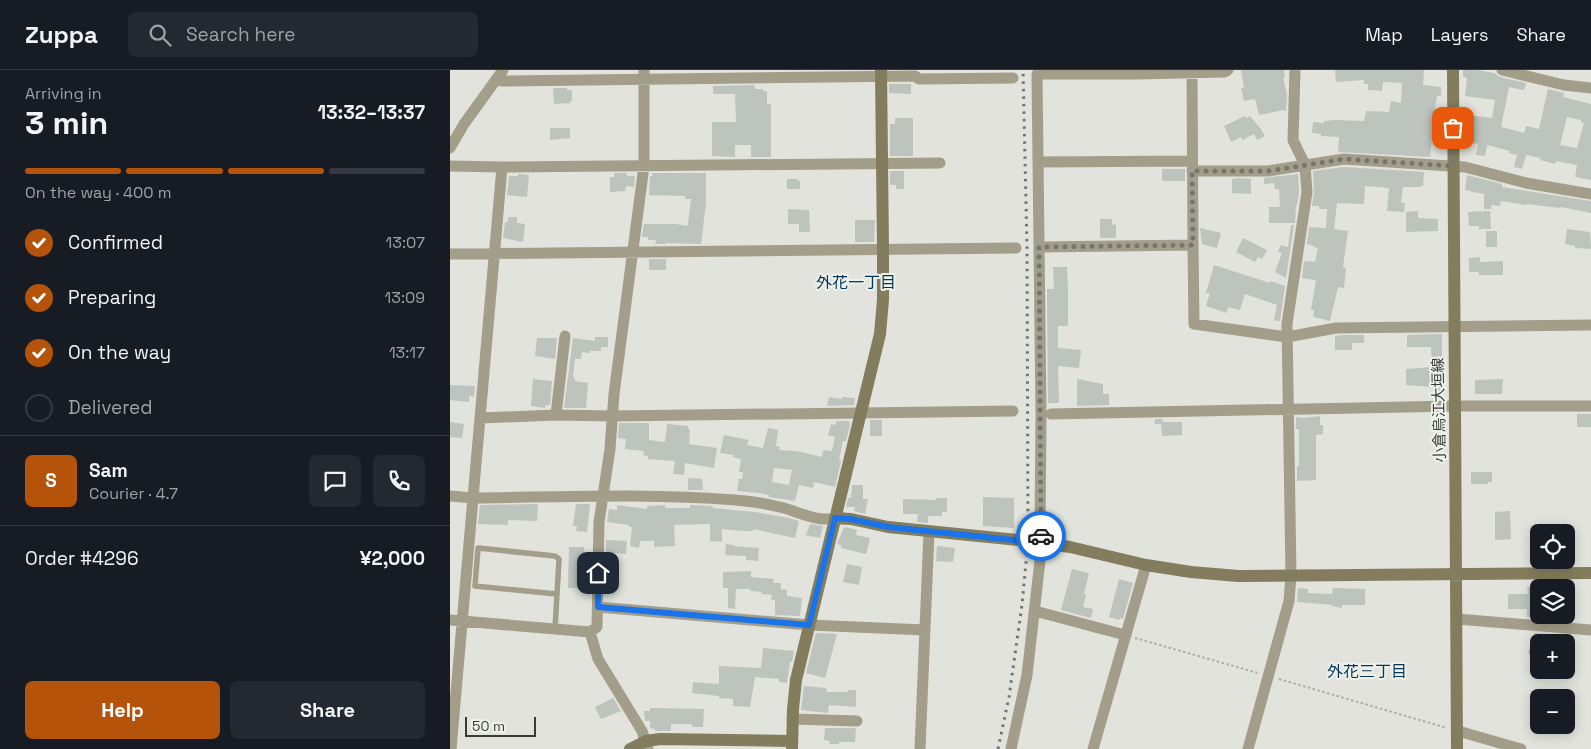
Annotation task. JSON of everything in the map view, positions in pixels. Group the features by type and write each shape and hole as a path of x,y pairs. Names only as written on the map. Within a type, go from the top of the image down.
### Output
{"street":[{"path":"1011,749 1027,675 1042,543 1040,534 1041,424 1037,74 1225,72 1228,70"},
{"path":"1248,749 1289,601 1291,575 1287,324 1307,192 1305,165 1293,140 1295,70"},
{"name":"小倉烏江大垣線","path":"1453,70 1458,619 1457,749"},
{"path":"1502,70 1564,86 1591,88"},
{"path":"1192,72 1194,324 1287,337 1336,328 1591,325"},
{"path":"499,74 501,81 644,75 881,74 915,76 919,79 1014,78"},
{"path":"450,148 464,124 499,74"},
{"path":"630,749 647,745 660,739 792,745 792,720 796,680 880,334 883,300 881,74"},
{"path":"450,620 590,632 597,626 599,522 610,449 614,394 644,166 644,75"},
{"path":"1038,162 1192,166 1268,171 1344,159 1466,167 1526,184 1591,194"},
{"path":"450,166 940,163"},
{"path":"451,749 502,167"},
{"path":"1039,247 1193,245"},
{"path":"450,254 495,252 1016,248"},
{"path":"556,415 565,336"},
{"path":"1051,414 1455,406 1591,406"},
{"path":"481,418 556,415 1013,412"},
{"path":"450,496 473,498 704,498 745,501 784,508 810,517 827,520 835,518 851,519 888,527 1042,543 1191,572 1238,576 1591,573"},
{"path":"920,749 929,532"},
{"path":"1093,749 1146,564"},
{"path":"598,607 809,625 925,630"},
{"path":"1035,612 1125,635"},
{"path":"1458,619 1591,630"},
{"path":"590,632 598,658 647,745"},
{"path":"792,720 857,721"},
{"path":"1458,731 1521,749"}],"lane":[{"path":"555,629 557,594 559,559 556,556 478,548 475,586 557,594"}],"path":[{"path":"1125,635 1458,731"}],"building":[{"path":"1241,70 1284,70 1285,77 1283,77 1287,95 1286,111 1259,115 1255,99 1244,101 1241,88 1244,88"},
{"path":"1335,70 1424,70 1423,85 1441,87 1441,96 1437,96 1436,102 1430,157 1338,152 1339,137 1321,136 1321,134 1312,133 1313,122 1324,123 1324,121 1336,120 1364,121 1366,111 1389,112 1391,101 1401,103 1401,83 1383,82 1382,91 1368,90 1368,84 1364,84 1364,80 1336,82"},
{"path":"1463,70 1477,70 1526,83 1524,90 1509,87 1501,127 1524,133 1526,126 1539,129 1548,89 1564,93 1563,97 1591,104 1591,180 1575,177 1577,165 1556,161 1555,164 1540,160 1541,158 1526,155 1522,169 1514,167 1517,155 1509,153 1510,151 1487,145 1485,156 1476,155 1478,144 1465,142 1467,131 1463,131 1466,115 1492,118 1495,100 1465,96 1467,78 1463,77","holes":["1567,117 1581,120 1584,123 1577,148 1560,145"]},
{"path":"889,84 911,84 911,94 889,93"},
{"path":"755,85 755,89 767,91 767,104 771,104 771,157 751,157 751,145 735,145 735,157 712,156 712,122 736,122 735,94 713,94 713,86"},
{"path":"553,88 572,90 571,103 554,104"},
{"path":"1245,116 1246,118 1250,116 1265,136 1257,140 1254,134 1242,140 1241,137 1231,142 1224,126"},
{"path":"895,118 913,118 913,156 890,156 890,124 895,124"},
{"path":"550,128 570,128 570,138 550,140"},
{"path":"1344,167 1424,172 1423,186 1403,187 1401,203 1405,203 1404,212 1387,211 1389,188 1365,186 1364,204 1337,203 1334,229 1348,231 1343,267 1346,268 1344,288 1338,287 1330,321 1313,317 1314,310 1311,310 1316,280 1302,278 1304,261 1315,262 1318,248 1307,244 1309,227 1326,228 1327,209 1319,209 1319,206 1312,206 1314,192 1313,171"},
{"path":"1162,169 1185,169 1185,181 1162,181"},
{"path":"890,171 904,171 904,189 896,189 896,185 890,185"},
{"path":"614,173 627,173 627,176 635,176 634,187 626,186 625,191 610,192 610,177 614,177"},
{"path":"652,173 706,173 706,203 701,244 655,244 656,240 648,240 648,237 642,237 644,224 687,226 688,224 691,199 685,199 685,196 649,195 650,176 652,176"},
{"path":"518,174 529,175 527,197 507,195 509,176 518,176"},
{"path":"1298,174 1299,192 1295,223 1269,223 1269,207 1280,207 1279,189 1275,189 1274,183 1264,184 1264,178"},
{"path":"1467,175 1502,184 1502,187 1591,201 1591,213 1561,207 1501,201 1500,206 1491,205 1491,209 1484,209 1484,194 1465,190"},
{"path":"787,179 798,179 797,181 800,181 800,189 787,189"},
{"path":"1232,179 1251,179 1251,194 1232,193"},
{"path":"788,209 809,210 810,232 799,232 799,224 788,224"},
{"path":"1418,211 1418,218 1438,219 1438,231 1406,232 1406,212"},
{"path":"1490,211 1491,229 1479,229 1479,226 1469,226 1468,212"},
{"path":"508,217 517,217 517,223 525,224 523,242 503,238 505,222 508,222"},
{"path":"1100,219 1112,219 1112,225 1116,224 1116,238 1100,238"},
{"path":"855,220 875,220 874,242 855,242"},
{"path":"1291,225 1294,225 1286,278 1275,272 1282,253 1278,252 1281,245 1288,247"},
{"path":"1200,228 1221,233 1217,248 1202,244"},
{"path":"1567,229 1590,232 1591,249 1575,248 1575,246 1565,244"},
{"path":"1486,231 1497,231 1497,247 1486,247"},
{"path":"1243,238 1267,250 1262,259 1258,257 1255,262 1236,252"},
{"path":"1480,257 1480,262 1503,261 1503,275 1479,275 1479,272 1469,272 1469,258"},
{"path":"649,259 666,259 666,270 649,270"},
{"path":"1214,265 1285,286 1280,321 1274,320 1277,305 1245,294 1240,310 1228,307 1227,313 1206,306 1210,293 1206,293"},
{"path":"1053,267 1067,267 1068,326 1058,326 1058,348 1081,350 1079,368 1058,366 1059,403 1048,403 1047,289 1054,289"},
{"path":"1442,334 1442,391 1433,391 1433,387 1406,385 1406,369 1432,367 1431,347 1407,347 1407,335"},
{"path":"1364,335 1364,343 1352,343 1352,350 1335,350 1335,336"},
{"path":"595,337 608,337 608,347 601,347 601,351 582,352 581,359 575,359 573,377 575,381 588,383 586,408 564,408 573,338 595,341"},
{"path":"537,338 557,338 555,359 535,356"},
{"path":"533,379 552,381 550,405 546,405 545,408 531,406"},
{"path":"1077,379 1103,384 1103,394 1109,394 1109,405 1077,406"},
{"path":"1503,379 1502,394 1475,394 1475,380"},
{"path":"450,385 475,386 474,397 469,396 469,402 450,400"},
{"path":"829,397 855,398 854,405 827,406"},
{"path":"1577,414 1591,414 1591,427 1577,427"},
{"path":"1320,416 1323,434 1316,435 1316,480 1297,481 1299,429 1296,429 1296,417"},
{"path":"1155,419 1162,419 1163,422 1182,422 1182,435 1162,436 1161,424 1155,424"},
{"path":"870,420 882,420 882,436 870,436"},
{"path":"837,421 849,421 850,425 846,441 843,441 835,487 814,482 813,488 799,485 795,501 769,497 769,495 758,493 737,491 739,479 742,479 743,472 739,472 741,459 733,457 734,455 720,453 724,435 749,440 747,445 763,448 768,428 778,430 776,446 780,447 779,450 797,451 822,457 823,450 832,451 835,437 828,435 831,424 835,425","holes":["774,468 792,470 789,485 772,482"]},
{"path":"450,422 464,424 462,438 450,437"},
{"path":"619,423 649,423 649,440 665,442 667,424 688,426 688,429 690,429 689,444 717,448 714,468 685,463 684,475 673,474 675,461 648,459 648,456 643,455 644,451 625,449 626,439 618,438"},
{"path":"1471,472 1492,472 1492,482 1488,482 1488,484 1471,484"},
{"path":"688,478 702,479 703,490 688,490"},
{"path":"852,485 863,485 863,499 868,499 865,514 854,511 855,507 846,507 848,498 851,498"},
{"path":"983,497 1014,498 1014,528 983,526"},
{"path":"937,498 947,498 947,512 942,512 942,516 928,516 928,523 917,522 918,514 903,514 903,499 936,500"},
{"path":"538,504 537,521 508,520 508,525 478,524 480,505"},
{"path":"576,504 590,504 587,532 576,531 577,526 573,526"},
{"path":"617,505 647,509 647,506 665,505 665,508 690,508 690,505 713,506 713,508 755,512 799,521 795,538 753,529 753,531 742,531 722,529 722,542 710,541 710,524 674,525 675,546 654,547 654,541 640,541 639,548 630,546 632,527 607,522 609,509 617,510"},
{"path":"1510,511 1511,539 1495,540 1495,512"},
{"path":"810,524 823,526 820,538 806,535"},
{"path":"844,527 857,530 856,535 870,538 866,554 841,548 841,545 837,544"},
{"path":"606,540 627,541 626,554 606,552"},
{"path":"726,544 759,548 758,561 746,560 746,556 725,555"},
{"path":"937,546 955,548 953,562 936,561"},
{"path":"569,547 584,547 583,565 585,565 585,574 582,574 582,588 568,588"},
{"path":"847,564 862,567 859,585 843,582"},
{"path":"1072,569 1089,573 1083,607 1093,609 1091,618 1061,610"},
{"path":"751,571 751,577 774,579 773,583 781,583 781,589 787,590 787,596 802,598 800,616 775,615 775,600 771,600 772,595 750,591 751,589 736,589 735,609 728,608 728,588 723,588 723,572"},
{"path":"1119,579 1133,583 1123,619 1120,618 1119,620 1109,617"},
{"path":"1527,587 1530,587 1530,617 1527,617 1527,609 1508,609 1508,594 1528,594"},
{"path":"1298,588 1308,589 1308,593 1332,594 1333,588 1365,589 1365,605 1342,605 1342,608 1332,605 1297,602"},
{"path":"816,633 837,634 825,678 806,673"},
{"path":"763,648 794,651 792,662 790,662 787,683 779,682 779,679 755,677 750,707 733,706 733,699 692,693 693,682 719,684 719,666 761,668"},
{"path":"804,686 826,688 827,692 856,690 856,707 829,705 828,713 801,710"},
{"path":"613,698 621,711 601,719 595,707"},
{"path":"650,708 704,709 703,727 693,727 691,724 671,724 671,731 655,731 655,729 650,728 650,721 645,721 644,711 650,711"},
{"path":"825,728 856,728 855,742 829,744 830,741 824,740"}],"railway":[{"path":"998,749 1009,697 1022,605 1028,541 1027,247 1023,70"}],"way so far":[{"path":"1041,536 1039,247 1193,245 1192,171 1268,171 1344,159 1453,166 1453,128"}],"district":[{"name":"外花一丁目","path":"856,282"},
{"name":"外花三丁目","path":"1367,671"}],"route":[{"path":"598,573 598,607 809,625 835,518 929,532 1028,540 1042,543 1041,536"}]}
